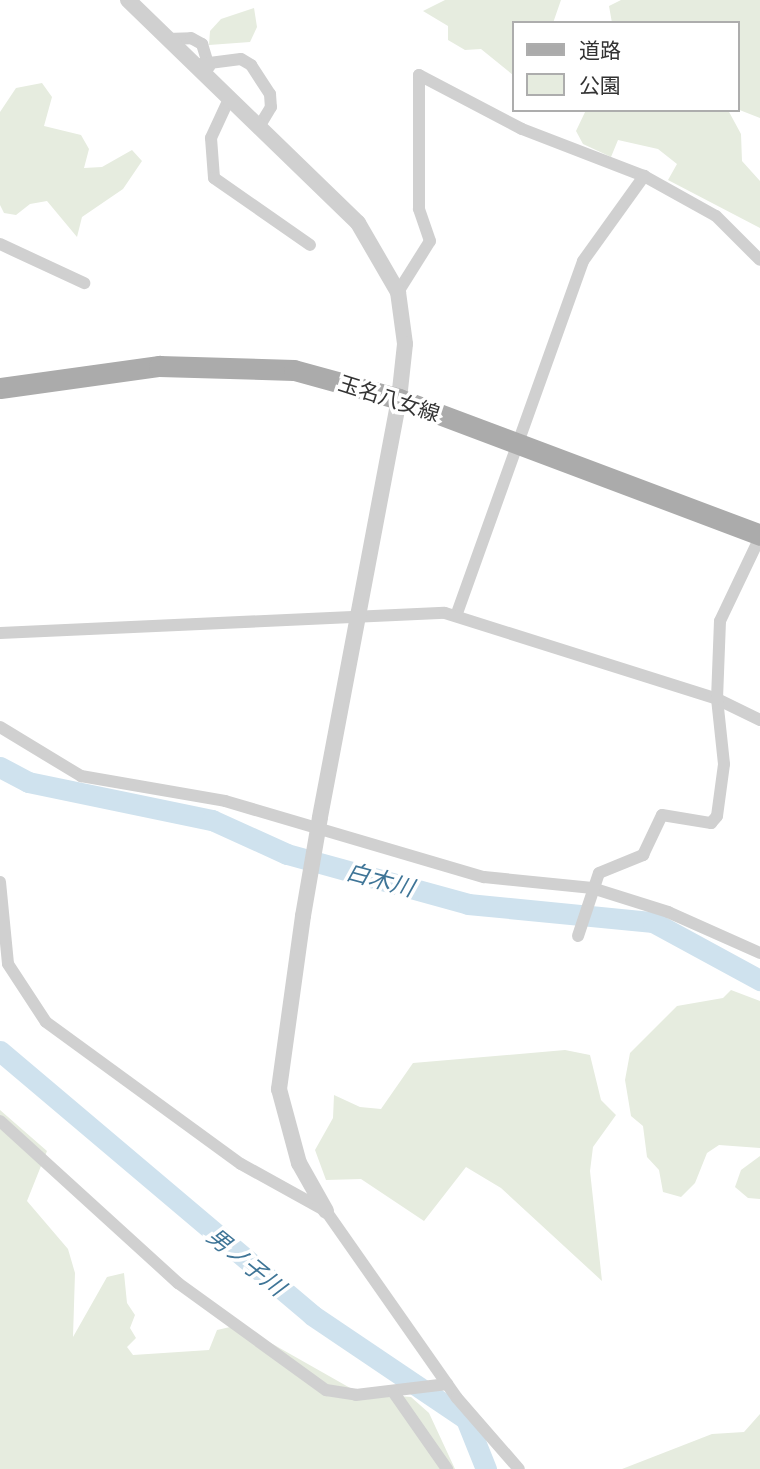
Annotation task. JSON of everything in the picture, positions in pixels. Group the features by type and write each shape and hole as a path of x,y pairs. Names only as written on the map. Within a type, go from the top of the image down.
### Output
{"main road":[{"name":"玉名八女線","path":"0,388 159,366 280,370 399,399 760,536"}],"street":[{"path":"128,0 194,65 209,70 241,59 261,75 271,107 259,127"},
{"path":"167,39 191,38 207,49 209,70 229,99 358,223 398,292 405,344 399,399 320,818 303,916 279,1089 299,1163 326,1211 447,1384 519,1469"},
{"path":"398,292 430,241 419,209 419,75 522,129 644,176 716,216 760,260"},
{"path":"229,99 211,138 214,178 310,244"},
{"path":"456,616 583,261 644,176"},
{"path":"0,244 84,283"},
{"path":"578,936 591,890 599,873 643,855 662,815 711,823 717,816 724,764 717,699 720,621 760,536"},
{"path":"0,634 456,616 717,699 760,720"},
{"path":"0,727 81,776 114,785 225,801 484,877 591,890 668,912 760,953"},
{"path":"0,882 8,964 46,1022 241,1164 326,1211"},
{"path":"0,1121 178,1283 326,1390 356,1395 395,1393 447,1384"},
{"path":"395,1393 447,1469"}],"green space":[{"path":"445,0 561,0 554,21 512,21 512,74 481,49 465,50 448,40 448,26 423,11"},
{"path":"621,0 760,0 760,118 739,110 739,21 612,21 609,6"},
{"path":"254,8 257,27 250,42 209,45 210,31 221,19"},
{"path":"42,83 52,97 44,126 81,135 89,149 84,168 102,167 132,150 142,161 123,189 82,217 77,237 47,201 30,204 16,215 4,213 0,205 0,112 16,88"},
{"path":"585,112 729,112 741,134 742,161 760,181 760,228 668,180 677,164 658,149 618,140 611,157 583,144 576,131"},
{"path":"731,990 760,1001 760,1148 719,1145 707,1153 695,1183 681,1197 663,1192 659,1170 647,1157 643,1126 631,1116 625,1080 630,1053 677,1006 723,998"},
{"path":"565,1050 590,1055 601,1100 616,1115 593,1147 590,1171 602,1281 501,1188 466,1167 424,1221 361,1179 326,1180 315,1150 333,1118 334,1095 360,1107 381,1109 413,1063"},
{"path":"0,1110 47,1151 27,1201 68,1249 75,1273 73,1337 107,1277 124,1273 127,1303 135,1315 130,1328 136,1338 127,1347 133,1355 209,1350 217,1330 239,1325 359,1393 411,1397 429,1413 455,1469 0,1469"},
{"path":"760,1156 760,1199 748,1198 735,1187 741,1170"},
{"path":"760,1414 760,1469 622,1469 712,1434 744,1432"}],"waterway":[{"name":"白木川","path":"0,767 28,782 212,820 287,854 468,904 653,922 760,980"},
{"name":"男ノ子川","path":"0,1051 312,1315 466,1419 486,1469"}]}
